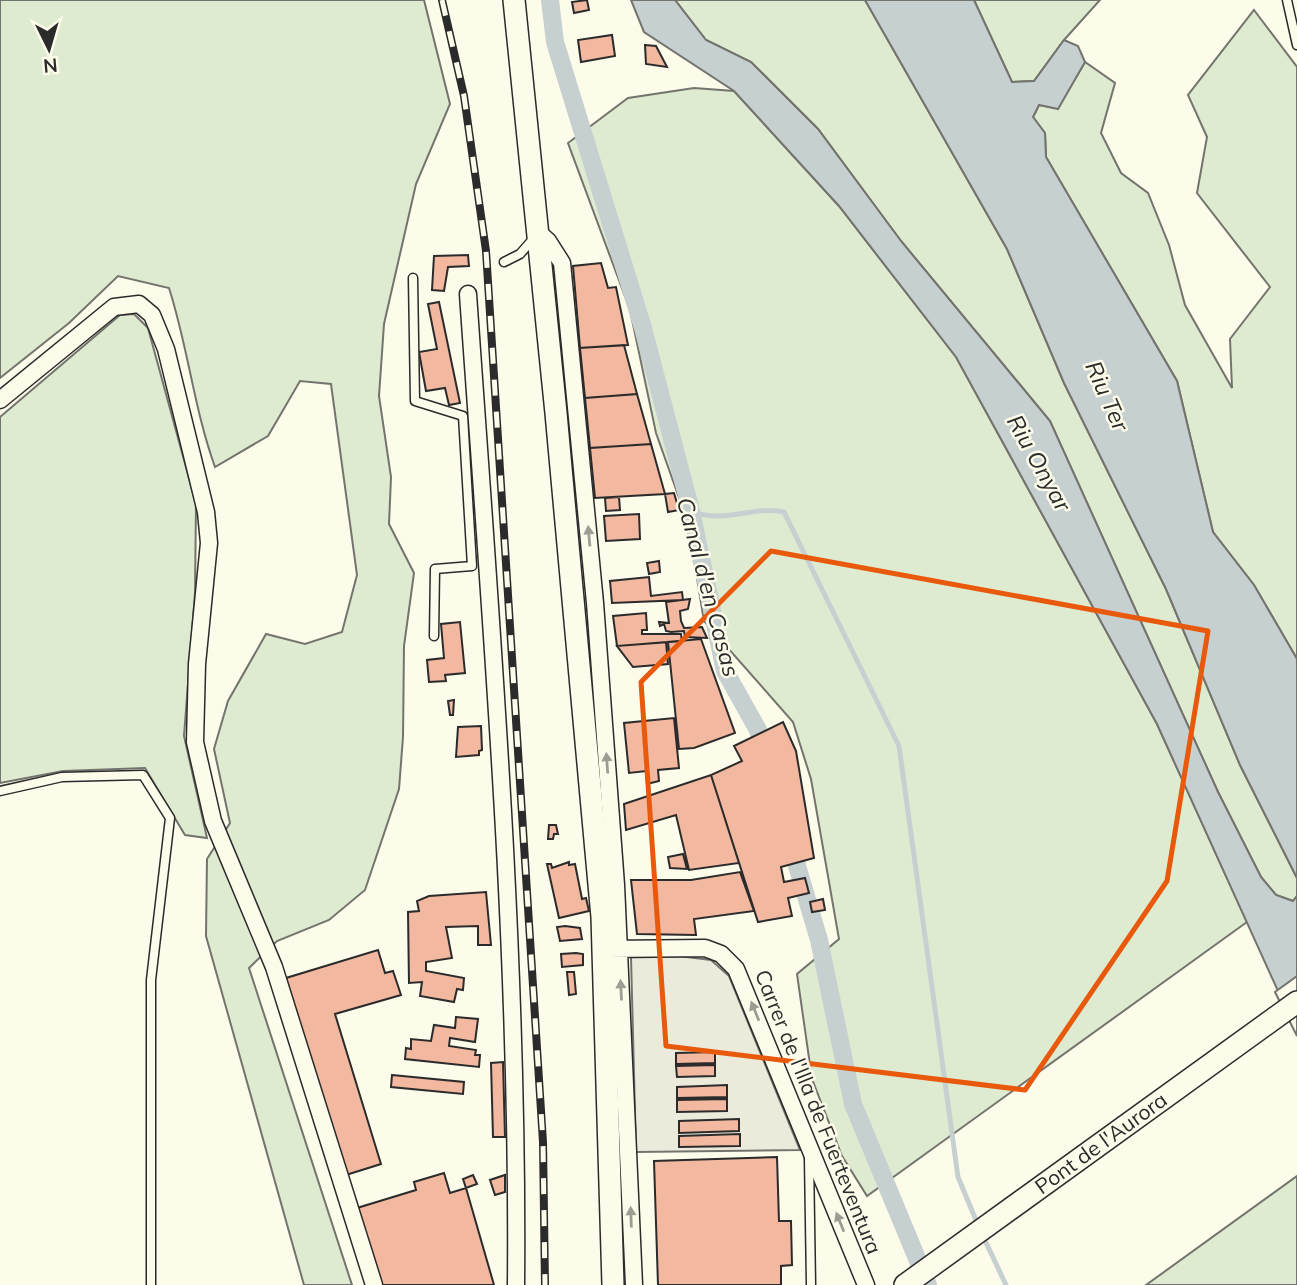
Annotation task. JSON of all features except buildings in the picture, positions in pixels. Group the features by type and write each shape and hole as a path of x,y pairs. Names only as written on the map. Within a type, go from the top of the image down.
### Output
{"street":[{"path":"514,0 611,949 634,1285"},
{"path":"468,294 480,566 517,1118 516,1285"},
{"path":"0,400 114,307 139,304 152,315 166,349 206,512 209,543 197,664 195,743 213,821 274,967 374,1285"},
{"name":"Carrer de l'Illa de Fuerteventura","path":"611,949 705,948 714,950 729,961 741,977 866,1285"},
{"path":"611,949 613,1285"},
{"name":"Pont de l'Aurora","path":"905,1285 1297,1002"},
{"name":"Pont de l'Aurora","path":"929,1285 1297,1018"}],"lane":[{"path":"1287,0 1297,45"},
{"path":"504,262 520,254 539,233"},
{"path":"413,278 415,401 463,416 480,566 435,569 434,636"},
{"path":"0,791 62,777 143,775 170,818 151,980 151,1285"},
{"path":"809,1144 811,1285"}],"highlighted area":[{"path":"771,551 1208,631 1167,881 1025,1090 666,1046 641,682"}],"green space":[{"path":"0,0 424,0 450,104 416,184 384,324 379,396 391,477 389,524 414,573 404,646 403,737 399,789 365,890 329,920 277,941 249,968 352,1285 304,1285 206,936 207,859 230,823 214,749 228,701 266,634 305,644 342,632 357,575 331,384 300,381 268,436 215,467 169,288 118,276 69,323 0,378"},
{"path":"675,0 865,0 1007,249 1064,383 1166,589 1240,765 1297,878 1297,896 1293,901 1276,895 1261,877 1218,792 1050,421 901,241 818,129 751,62 706,40"},
{"path":"974,0 1100,0 1064,40 1034,81 1012,82"},
{"path":"1254,10 1297,67 1297,659 1254,585 1213,532 1177,381 1046,157 1045,133 1033,117 1039,105 1058,108 1085,62 1115,83 1101,133 1121,173 1148,193 1169,245 1185,305 1232,388 1230,339 1270,287 1197,193 1207,137 1188,95"},
{"path":"694,88 734,91 839,206 956,357 1157,724 1247,922 867,1196 842,1156 812,1079 797,974 839,939 811,779 793,722 704,621 688,523 656,433 630,310 568,143 628,98"},
{"path":"134,314 148,328 196,504 195,593 184,736 207,838 185,835 145,768 63,771 0,783 0,417 120,315"},
{"path":"1297,1176 1297,1285 1146,1285"}],"shaded area":[{"path":"678,956 711,960 729,976 800,1150 636,1152 631,957"}],"water":[{"name":"Riu Onyar","path":"631,0 675,0 706,40 751,62 818,129 901,241 1050,421 1218,792 1261,877 1276,895 1293,901 1297,896 1297,1033 1157,724 956,357 839,206 734,91 644,32"},
{"name":"Riu Ter","path":"865,0 974,0 1012,82 1034,81 1064,40 1078,46 1085,62 1058,109 1039,105 1033,117 1045,133 1046,157 1177,381 1213,532 1254,585 1297,659 1297,878 1240,765 1166,589 1064,383 1007,249"}],"pier":[{"path":"1297,976 1297,1036 1275,992"}],"waterway":[{"name":"Canal d'en Casas","path":"550,0 555,42 643,328 691,511 725,671 758,730 765,755"},
{"path":"691,511 716,516 760,511 784,512 899,746 958,1177 978,1225"},
{"name":"Canal d'en Casas","path":"790,842 819,940 853,1104 928,1285"},
{"path":"982,1234 1006,1285"}],"railway":[{"path":"442,0 464,96 486,251 543,1142 545,1285"}]}
